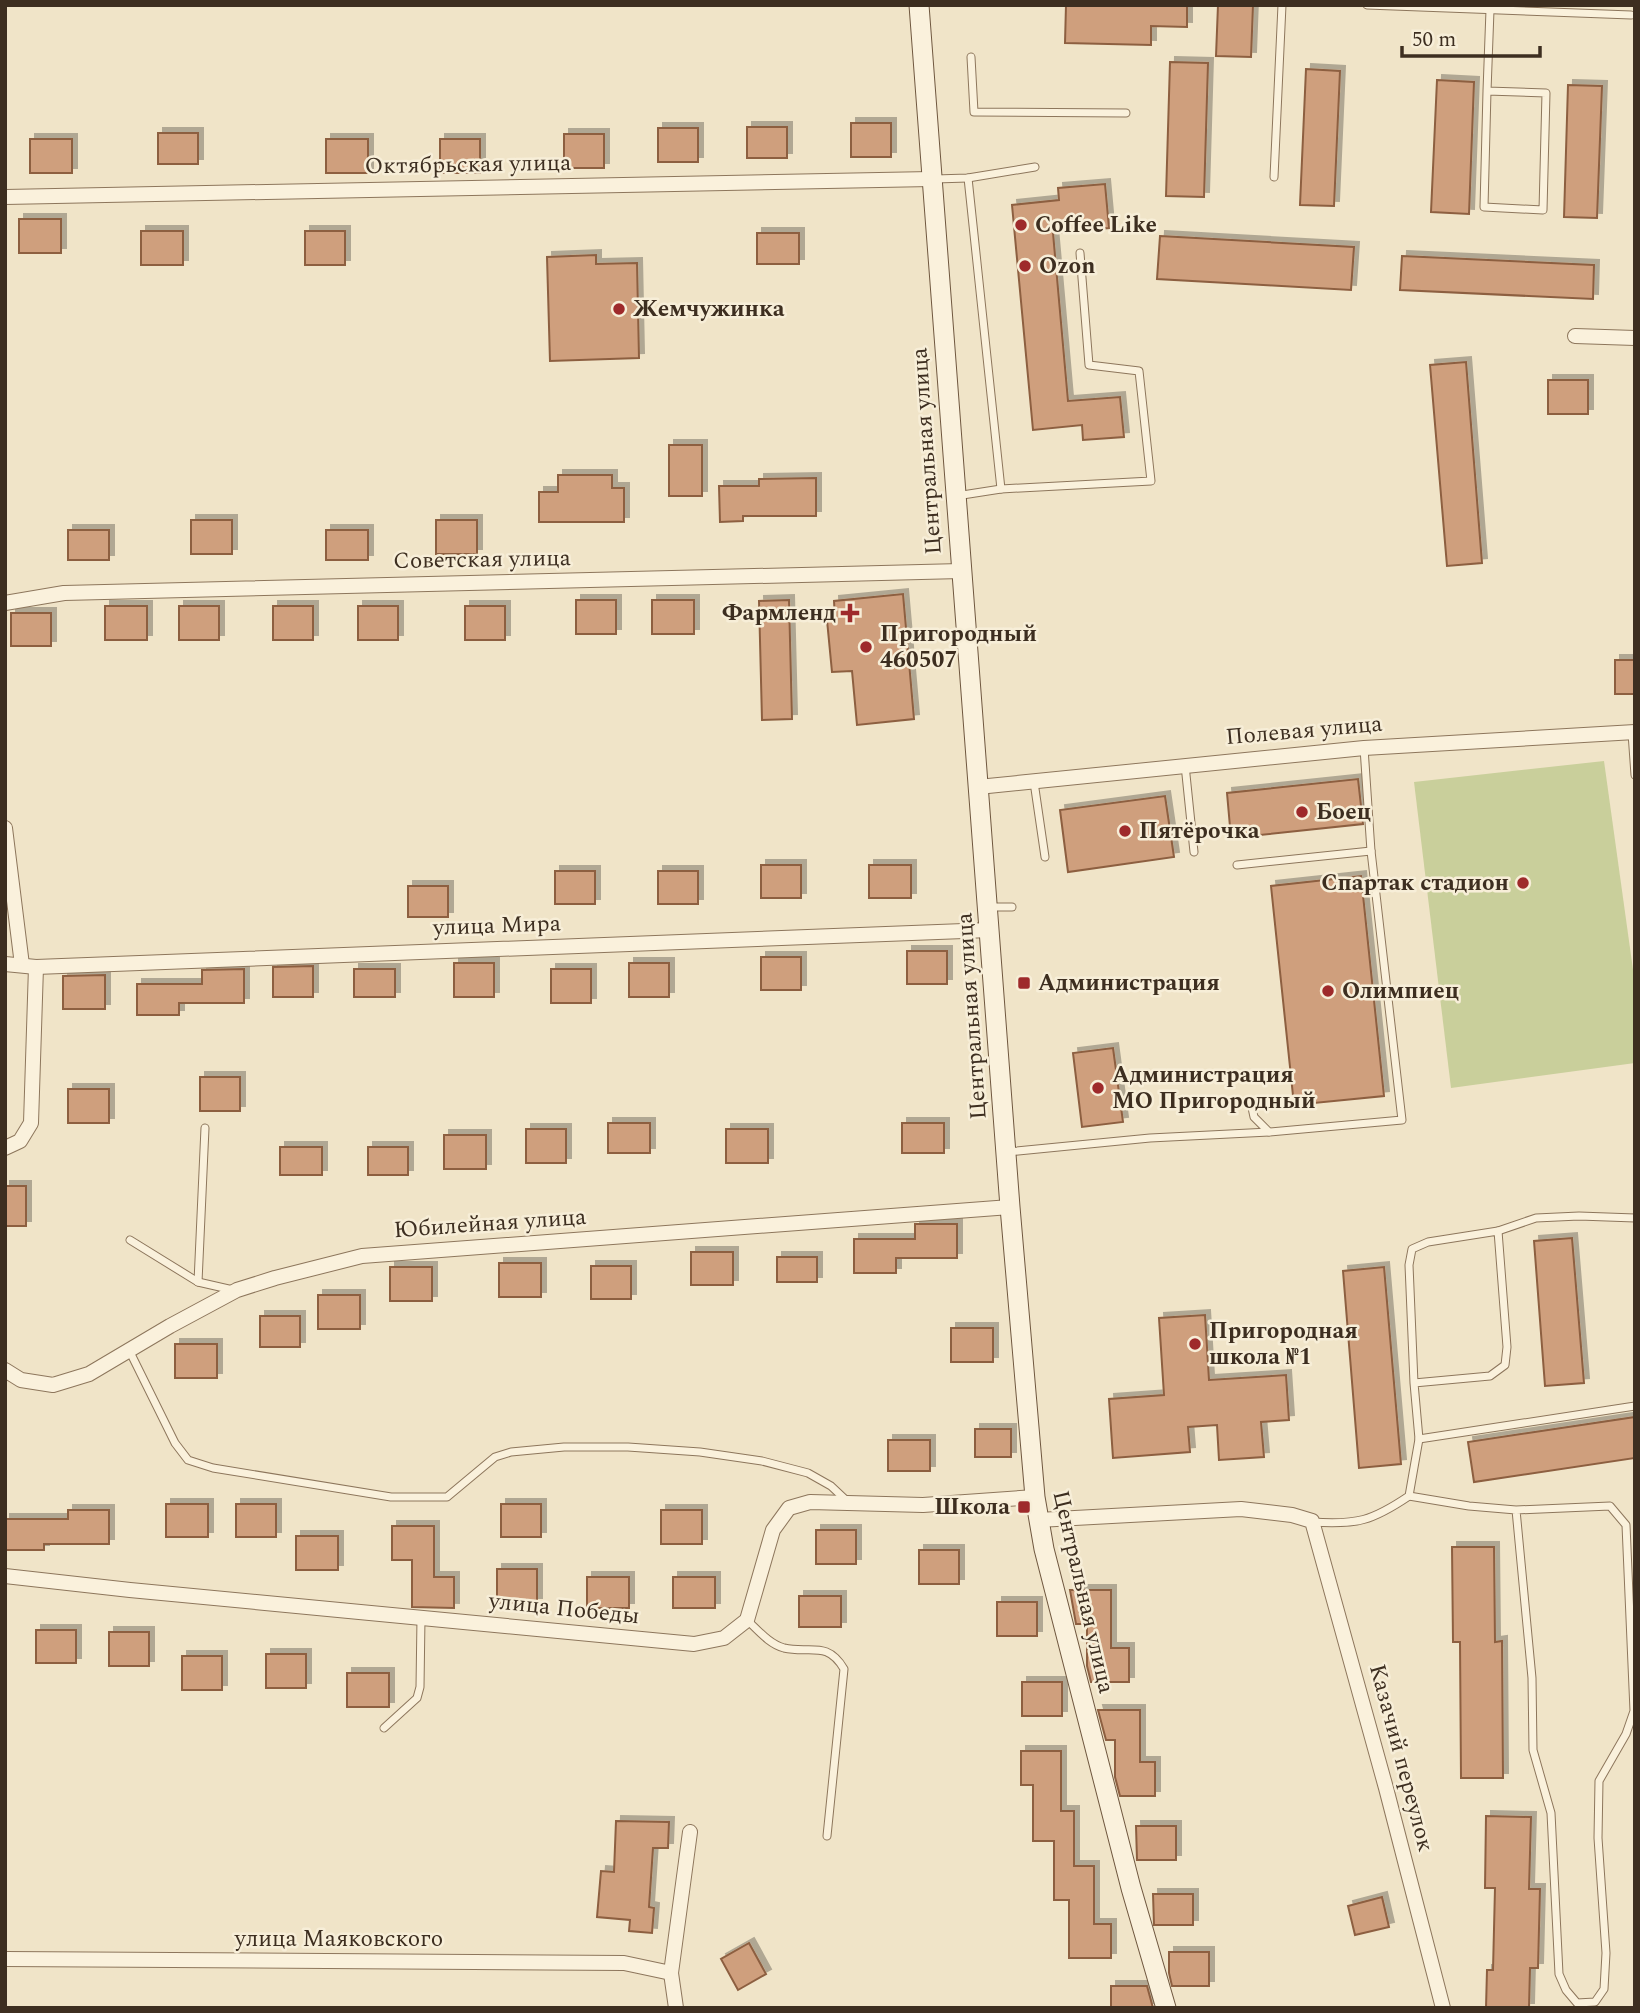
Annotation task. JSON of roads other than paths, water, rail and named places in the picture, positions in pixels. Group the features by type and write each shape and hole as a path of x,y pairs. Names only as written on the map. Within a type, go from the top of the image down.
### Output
{"street":[{"name":"Центральная улица","path":"919,5 1010,1207 1035,1497 1038,1520 1130,1888 1166,2008"},
{"name":"Октябрьская улица","path":"5,197 931,179"},
{"path":"1575,336 1635,338"},
{"name":"Советская улица","path":"5,603 64,593 961,571"},
{"name":"Полевая улица","path":"978,787 1364,748 1633,732"},
{"path":"5,828 29,966 31,1123 20,1141 5,1148"},
{"name":"улица Мира","path":"5,964 29,966 990,930"},
{"name":"Юбилейная улица","path":"5,1370 21,1380 53,1385 89,1374 237,1290 362,1256 1010,1207"},
{"path":"747,1620 773,1530 789,1508 810,1502 923,1505 1035,1497"},
{"path":"1038,1520 1241,1509 1273,1511 1312,1521"},
{"name":"Казачий переулок","path":"1312,1521 1386,1788 1443,2008"},
{"name":"улица Победы","path":"5,1576 694,1644 724,1638 747,1620"},
{"path":"676,2008 671,1973 690,1832"},
{"name":"улица Маяковского","path":"5,1959 624,1963 671,1973"}],"lane":[{"path":"1273,177 1282,5"},
{"path":"1367,5 1631,15"},
{"path":"1488,91 1546,93 1543,210 1484,207 1490,10"},
{"path":"971,57 974,112 1126,113"},
{"path":"931,179 968,178 1035,167"},
{"path":"968,178 1001,489"},
{"path":"956,496 1001,489 1151,481 1139,371 1089,365 1080,253"},
{"path":"1633,732 1635,775"},
{"path":"1006,1152 1402,1119 1371,851 1364,748"},
{"path":"1185,765 1194,852"},
{"path":"1034,781 1045,858"},
{"path":"1237,865 1371,851"},
{"path":"989,907 1012,907"},
{"path":"1251,1103 1254,1117 1269,1132"},
{"path":"198,1282 205,1128"},
{"path":"1409,1496 1419,1438 1409,1265 1412,1249 1428,1242 1498,1231 1536,1218 1635,1217"},
{"path":"1414,1383 1490,1376 1505,1365 1507,1347 1498,1231"},
{"path":"130,1240 198,1282 237,1290"},
{"path":"130,1352 175,1443 188,1460 213,1468 391,1497 447,1497 495,1457 511,1452 564,1447 628,1447 700,1452 762,1461 808,1473 831,1486 848,1502"},
{"path":"1419,1438 1635,1406"},
{"path":"1312,1521 1364,1521 1386,1512 1409,1496 1469,1506 1516,1510 1611,1506 1626,1525 1633,1711 1626,1734 1599,1782 1598,1838 1606,1953 1604,1990 1595,2002 1577,2005 1566,1990 1559,1973 1551,1813 1533,1749 1532,1678 1516,1510"},
{"path":"384,1728 417,1698 420,1687 421,1618"},
{"path":"747,1620 770,1641 783,1647 818,1649 836,1656 844,1669 827,1836"}],"place":[{"name":"Coffee Like","path":"1021,225"},
{"name":"Ozon","path":"1025,266"},
{"name":"Жемчужинка","path":"619,309"},
{"name":"Фармленд","path":"850,613"},
{"name":"Пригородный 460507","path":"866,647"},
{"name":"Боец","path":"1302,812"},
{"name":"Пятёрочка","path":"1125,831"},
{"name":"Спартак стадион","path":"1523,883"},
{"name":"Администрация","path":"1024,983"},
{"name":"Олимпиец","path":"1328,991"},
{"name":"Администрация МО Пригородный","path":"1098,1088"},
{"name":"Пригородная школа №1","path":"1195,1344"},
{"name":"Школа","path":"1024,1507"}]}
